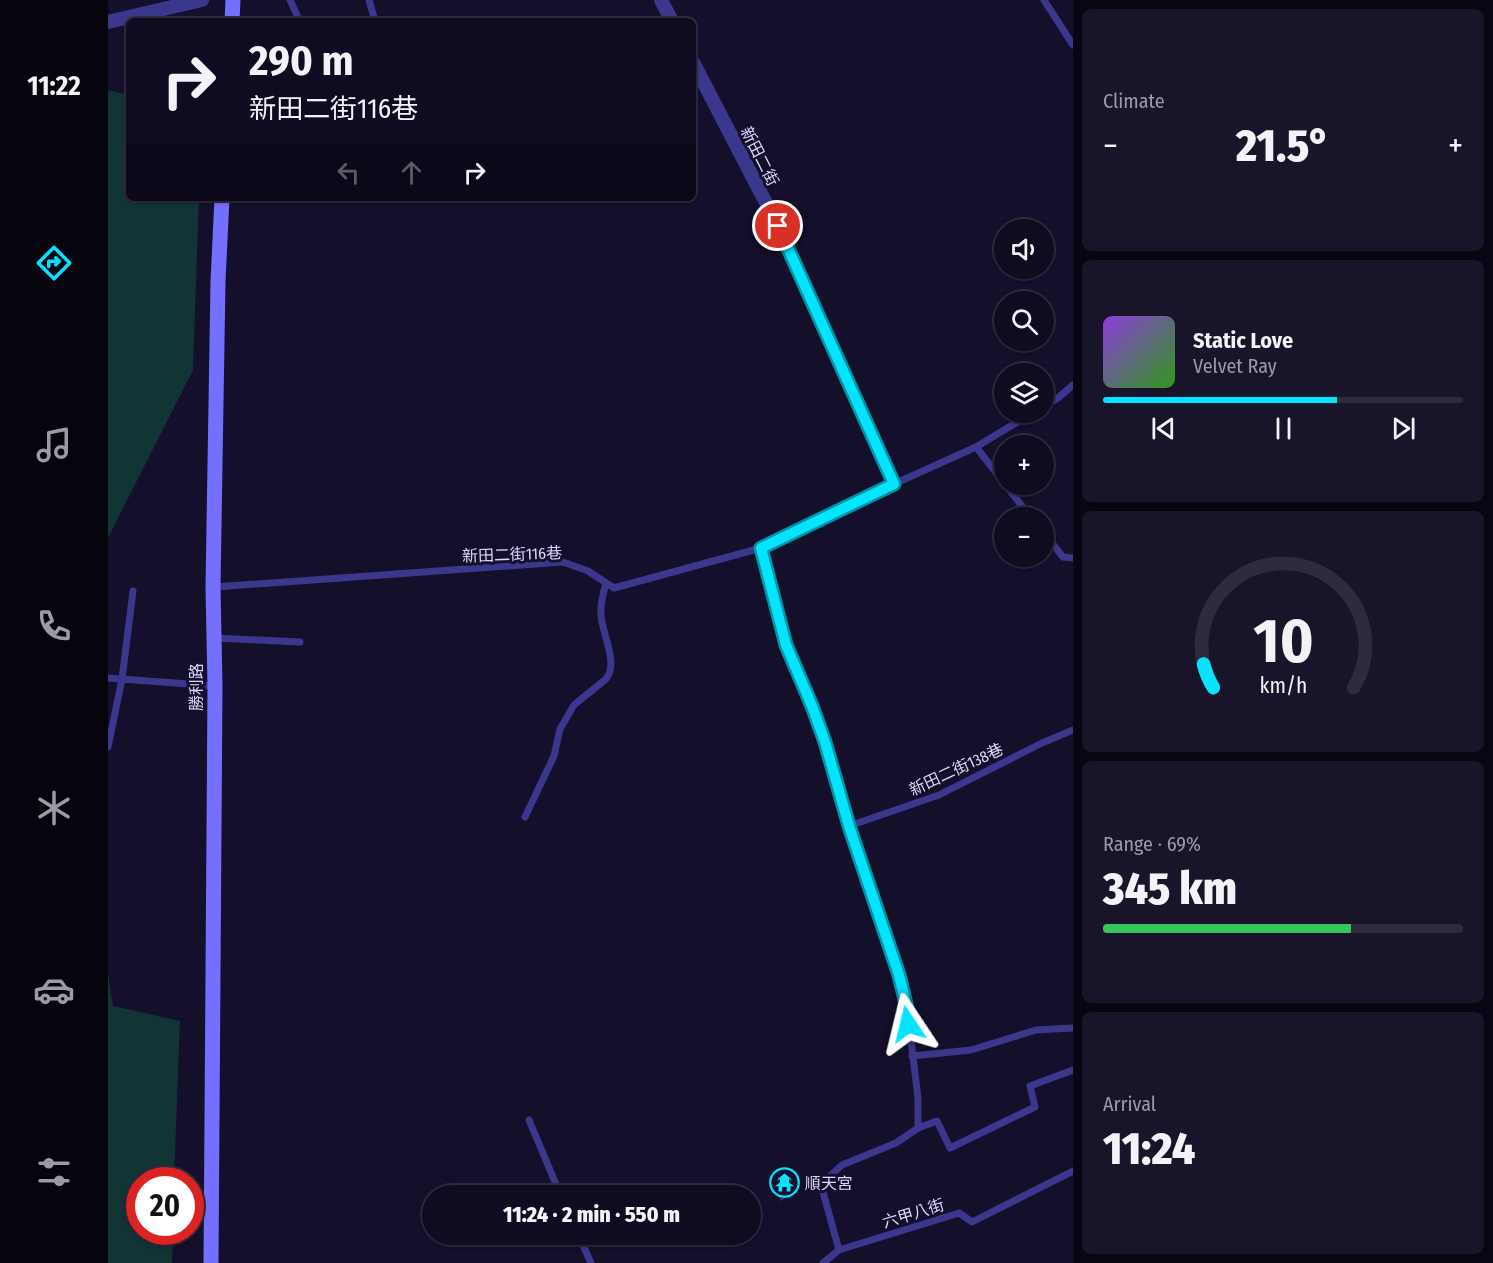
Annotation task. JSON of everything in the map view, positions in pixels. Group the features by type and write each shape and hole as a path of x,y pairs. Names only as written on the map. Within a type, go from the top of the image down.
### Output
{"street":[{"path":"108,22 202,0"},
{"path":"232,18 233,0"},
{"path":"661,0 670,18"},
{"name":"新田二街","path":"696,68 778,226 894,484"},
{"name":"勝利路","path":"211,1263 215,686 213,587 222,201"}],"lane":[{"path":"290,0 297,15"},
{"path":"369,0 374,18"},
{"path":"1044,0 1073,45"},
{"path":"1054,400 1073,385"},
{"path":"525,817 554,756 560,729 573,705 609,675 612,665 600,606 606,583 614,588 761,548 976,447 1016,423"},
{"path":"976,447 994,470"},
{"path":"1013,495 1023,507"},
{"path":"1054,546 1063,557 1073,558"},
{"path":"761,548 786,645 825,742 849,826 899,975 907,1008 918,1098 918,1128"},
{"name":"新田二街116巷","path":"213,587 563,562 588,571 606,583"},
{"path":"108,747 122,679 133,591"},
{"path":"214,638 300,642"},
{"path":"108,678 215,686"},
{"name":"新田二街138巷","path":"849,826 939,795 1042,743 1073,730"},
{"path":"912,1056 971,1050 1036,1030 1073,1028"},
{"path":"839,1250 823,1192 831,1175 842,1165 896,1143 918,1128 937,1121 950,1148 1035,1107 1030,1086 1073,1070"},
{"path":"529,1120 556,1185"},
{"name":"六甲八街","path":"824,1263 839,1250 959,1213 972,1222 1073,1171"},
{"path":"583,1245 591,1263"}],"green space":[{"path":"108,90 126,94 126,201 199,201 193,370 108,538"},
{"path":"108,973 113,1006 180,1021 174,1167 126,1167 126,1245 173,1245 172,1263 108,1263"}],"building":[{"name":"順天宮","path":"785,1169 797,1187 781,1200 771,1179"}],"place":[{"name":"順天宮","path":"784,1183"}],"route":[{"path":"778,226 894,484 761,548 786,645 825,742 849,826 899,975 907,1008 908,1024"}]}
